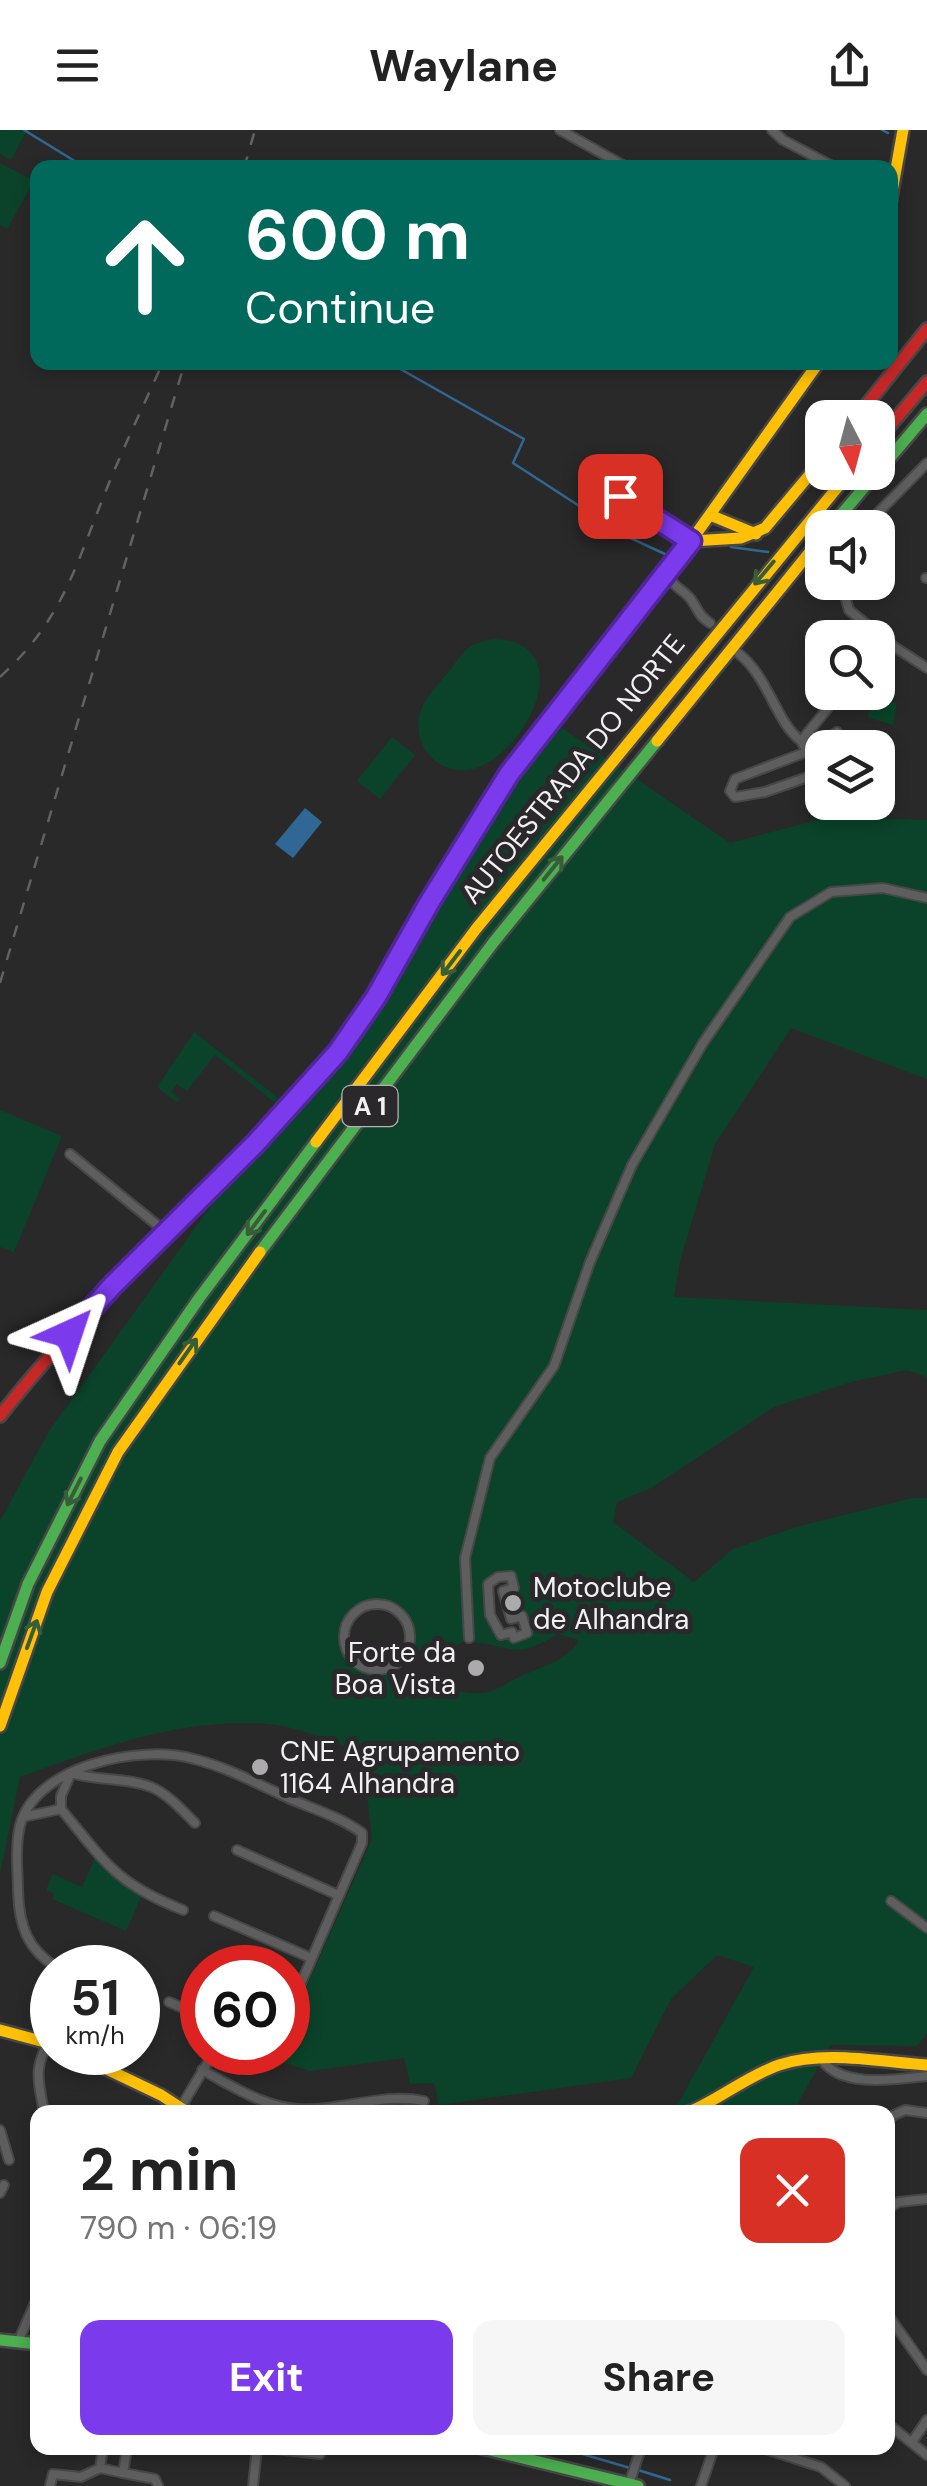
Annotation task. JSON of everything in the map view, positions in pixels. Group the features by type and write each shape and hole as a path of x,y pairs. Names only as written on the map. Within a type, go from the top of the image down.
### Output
{"main road":[{"path":"898,160 903,130"},
{"path":"898,365 927,328"},
{"path":"1,1413 112,1286 255,1144 344,1044 509,774 720,503 813,370"},
{"path":"870,400 894,370"},
{"path":"895,420 927,382"},
{"path":"895,452 927,414"},
{"path":"691,541 756,534 805,480"},
{"name":"AUTOESTRADA DO NORTE","path":"0,1663 28,1584 100,1442 200,1298 476,930 835,490"},
{"path":"845,510 863,490"},
{"path":"720,503 724,518"},
{"path":"710,515 756,534"},
{"path":"710,515 718,530 730,538"},
{"name":"AUTOESTRADA DO NORTE","path":"0,1726 47,1592 129,1436 229,1293 493,942 805,558"},
{"path":"0,2030 30,2036"},
{"path":"703,2105 780,2065 822,2060 927,2065"},
{"path":"121,2075 177,2105"},
{"path":"0,2340 30,2343"},
{"path":"508,2455 614,2483 633,2482"}],"street":[{"path":"560,130 614,160"},
{"path":"772,130 821,160"},
{"path":"881,510 927,463"},
{"path":"620,496 691,541"},
{"path":"667,572 674,587 690,598 698,616 710,622"},
{"path":"846,600 848,610 861,620"},
{"path":"895,647 927,668"},
{"path":"738,652 757,670 796,738 805,746"},
{"path":"801,741 826,710"},
{"path":"805,753 735,779 730,786 733,796 764,792 805,778"},
{"path":"470,1638 465,1558 490,1458 554,1366 590,1262 632,1166 703,1042 790,917 831,892 883,888 927,898"},
{"path":"70,1154 168,1233"},
{"path":"512,1576 514,1588 504,1591 511,1619 522,1616 527,1633 514,1638 512,1632 501,1635 490,1615 488,1584 498,1577 512,1576"},
{"path":"382,1604 402,1615 410,1637 401,1659 388,1668 376,1669 352,1658 344,1634 353,1614 366,1606 382,1604"},
{"path":"31,1945 20,1920 18,1858 23,1817 40,1792 99,1762 138,1755 194,1758 359,1830 362,1844 310,1962"},
{"path":"71,1773 61,1796 61,1808 121,1880 183,1910"},
{"path":"71,1773 93,1780 155,1788 196,1822"},
{"path":"23,1817 61,1808"},
{"path":"237,1850 338,1896"},
{"path":"892,1901 927,1928"},
{"path":"214,1916 312,1958"},
{"path":"169,2002 180,2007"},
{"path":"822,2060 827,2067 852,2078 895,2080 927,2076"},
{"path":"38,2075 43,2105"},
{"path":"186,2105 200,2075"},
{"path":"212,2075 277,2105"},
{"path":"347,2105 402,2096 424,2101"},
{"path":"895,2115 905,2110 927,2113"},
{"path":"0,2130 9,2160"},
{"path":"895,2204 927,2199"},
{"path":"18,2342 30,2314"},
{"path":"895,2325 927,2370"},
{"path":"912,2442 927,2420"},
{"path":"895,2429 927,2454"},
{"path":"100,2468 102,2455"},
{"path":"123,2473 126,2455"},
{"path":"253,2486 256,2455"},
{"path":"633,2482 638,2455"},
{"path":"701,2486 712,2455"},
{"path":"785,2455 822,2466 845,2486"},
{"path":"50,2486 53,2474 80,2477 100,2468 157,2479 158,2486"},
{"path":"138,2486 139,2476"}],"green space":[{"path":"0,130 27,130 11,160 0,154"},
{"path":"0,163 30,179 30,188 7,229 0,225"},
{"path":"492,639 521,646 536,662 540,684 533,709 500,754 479,767 456,770 427,753 419,733 421,711 464,652"},
{"path":"897,703 893,725 868,717 869,710 895,710"},
{"path":"562,728 730,843 817,820 927,820 927,1079 791,1028 715,1144 680,1261 674,1297 927,1310 927,1377 907,1370 851,1382 774,1407 651,1488 617,1502 613,1522 694,1582 733,1549 796,1527 913,1498 927,1498 927,2033 917,2046 830,2045 797,2105 676,2105 754,1967 717,1955 671,1999 631,2078 439,2105 434,2083 410,2084 404,2058 310,2071 310,1979 372,1839 362,1752 280,1726 222,1724 163,1732 20,1777 0,1874 0,1521 49,1431 361,1005 501,792","holes":["511,1576 514,1587 503,1591 511,1619 522,1616 526,1633 514,1637 501,1635 490,1615 488,1584","374,1604 392,1608 407,1626 406,1652 451,1648 469,1639 514,1650 532,1647 558,1634 579,1640 556,1661 492,1691 419,1688 357,1661 345,1649 346,1627 360,1609"]},
{"path":"392,737 415,755 380,799 357,781"},
{"path":"194,1032 282,1101 278,1105 215,1055 187,1091 177,1084 171,1092 180,1099 177,1103 157,1087"},
{"path":"0,1110 62,1136 14,1252 0,1247"},
{"path":"96,1856 141,1897 126,1931 52,1899 54,1894 46,1890 53,1874 82,1887"}],"water":[{"path":"305,808 322,822 293,858 275,844"}],"waterway":[{"path":"24,130 73,160"},
{"path":"882,130 888,133"},
{"path":"402,370 524,439 513,463 624,535 667,555"},
{"path":"731,547 768,552"},
{"path":"586,2455 630,2468"},
{"path":"638,2470 670,2480"}],"railway":[{"path":"246,160 255,130"},
{"path":"0,677 38,636 64,594 159,370"},
{"path":"0,983 183,370"}],"traffic: fast":[{"path":"895,452 927,414"},
{"path":"845,510 862,490"},
{"path":"260,1252 493,943 657,741"},
{"path":"0,1663 28,1584 100,1441 200,1297 316,1142"},
{"path":"0,2340 30,2343"},
{"path":"511,2455 638,2486"}],"traffic: slow":[{"path":"898,160 903,130"},
{"path":"431,905 509,774 691,541 813,370"},
{"path":"691,541 741,538 765,528 805,480"},
{"path":"316,1142 476,929 835,490"},
{"path":"710,515 756,534"},
{"path":"657,741 805,558"},
{"path":"0,1726 47,1592 118,1452 260,1252"},
{"path":"0,2030 30,2038"},
{"path":"704,2105 767,2070 797,2061 853,2058 927,2065"},
{"path":"119,2075 176,2105"}],"traffic: jam":[{"path":"898,365 927,329"},
{"path":"870,400 894,370"},
{"path":"895,420 927,382"},
{"path":"0,1416 81,1322 255,1146 337,1053 375,1000 431,905"}],"place":[{"name":"Motoclube de Alhandra","path":"513,1603"},
{"name":"Forte da Boa Vista","path":"476,1668"},
{"name":"CNE Agrupamento 1164 Alhandra","path":"260,1767"}],"route":[{"path":"69,1334 255,1144 338,1052 376,997 509,774 691,541 620,496"}]}
